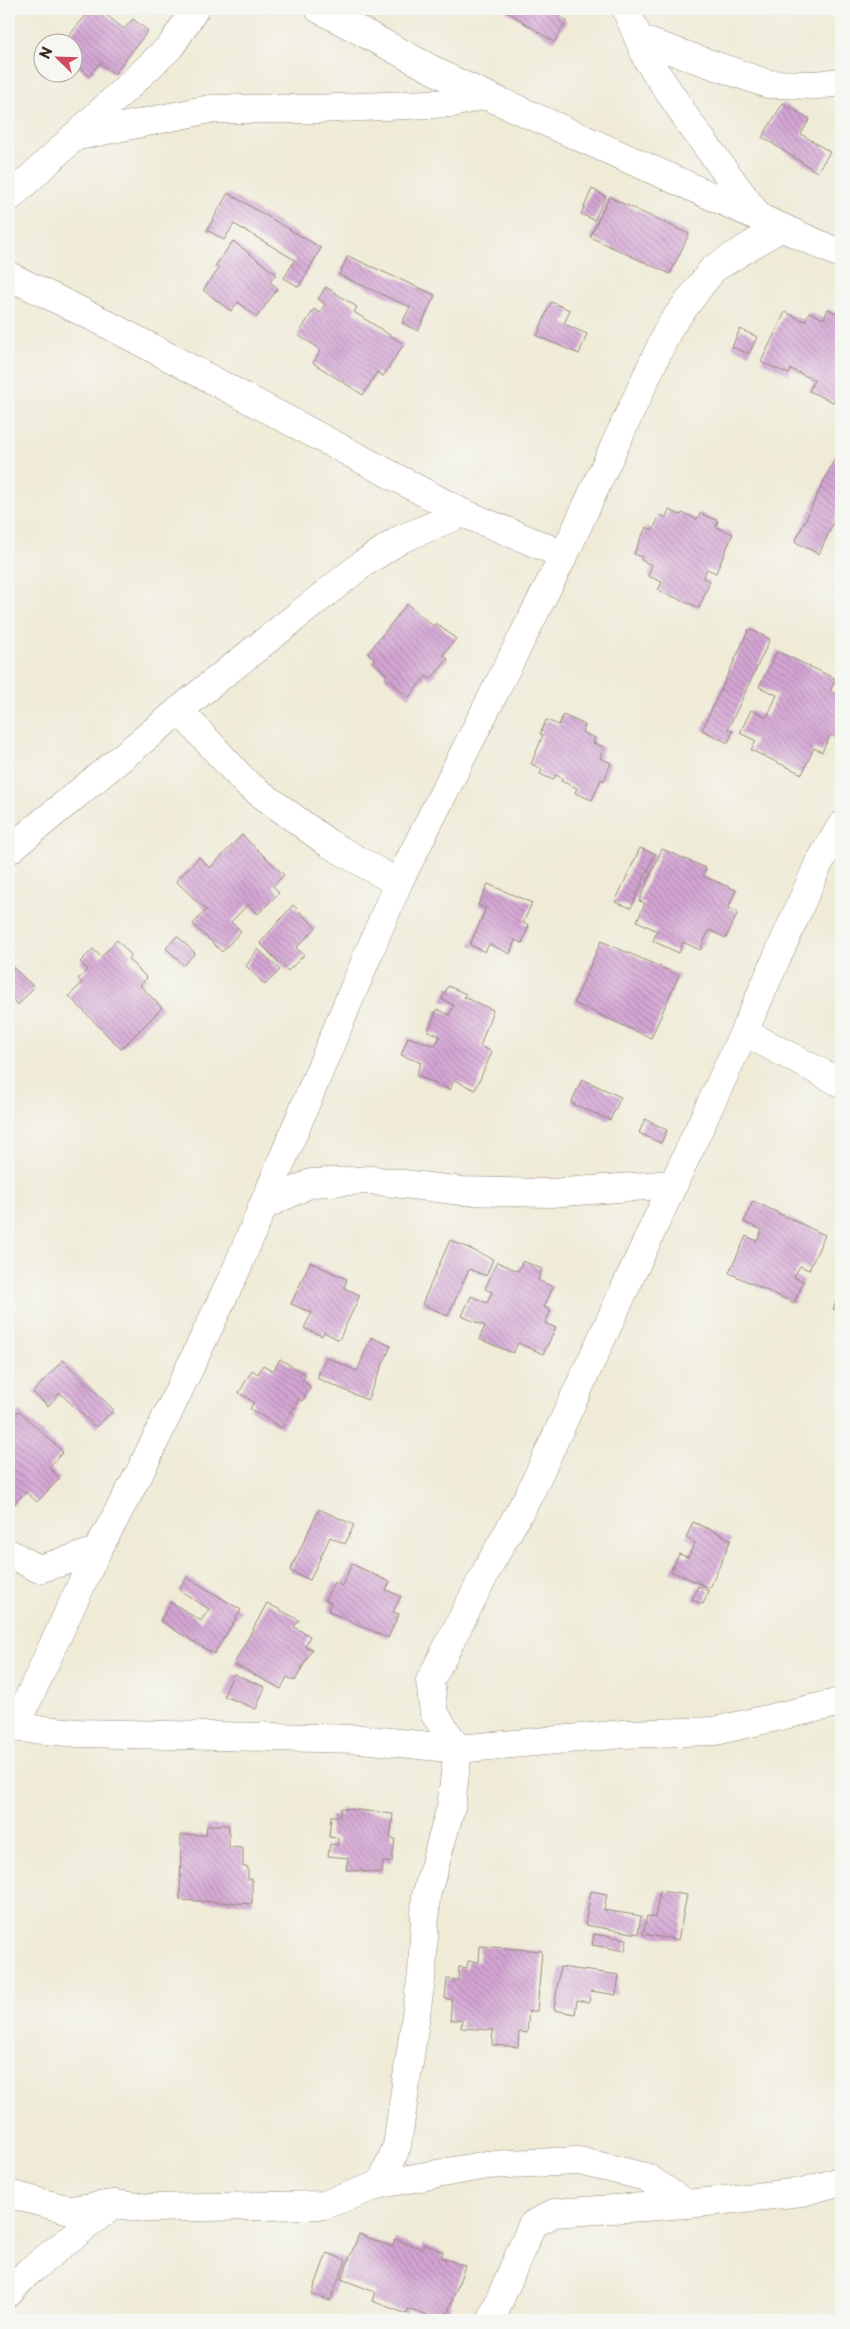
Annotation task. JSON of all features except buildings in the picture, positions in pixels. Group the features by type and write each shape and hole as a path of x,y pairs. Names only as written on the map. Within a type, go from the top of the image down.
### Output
{"street":[{"path":"9,198 171,46 194,9"},
{"path":"319,9 454,81 841,254"},
{"path":"626,9 647,59 691,125 770,222"},
{"path":"639,39 768,84 816,85 841,82"},
{"path":"73,138 210,109 316,109 452,103 485,95"},
{"path":"770,222 713,269 670,326 564,555 398,883 236,1268 145,1461 97,1551 12,1727 78,1733 362,1739 458,1749 624,1734 714,1731 841,1702"},
{"path":"9,276 103,322 463,512 564,555"},
{"path":"9,850 179,710 364,563 401,540 463,512"},
{"path":"179,710 246,783 328,843 398,883"},
{"path":"382,2184 397,2146 422,1973 426,1896 451,1807 458,1749 434,1713 430,1681 491,1562 529,1495 744,1032 818,865 841,826"},
{"path":"744,1032 841,1083"},
{"path":"262,1207 312,1183 370,1180 462,1190 550,1193 674,1184"},
{"path":"9,1553 39,1569 97,1551"},
{"path":"9,2194 70,2210 114,2204 147,2208 324,2205 382,2184 487,2165 579,2162 646,2178 688,2204"},
{"path":"492,2320 532,2225 554,2213 688,2204 802,2192 841,2181"},
{"path":"9,2293 27,2273 114,2204"}]}
